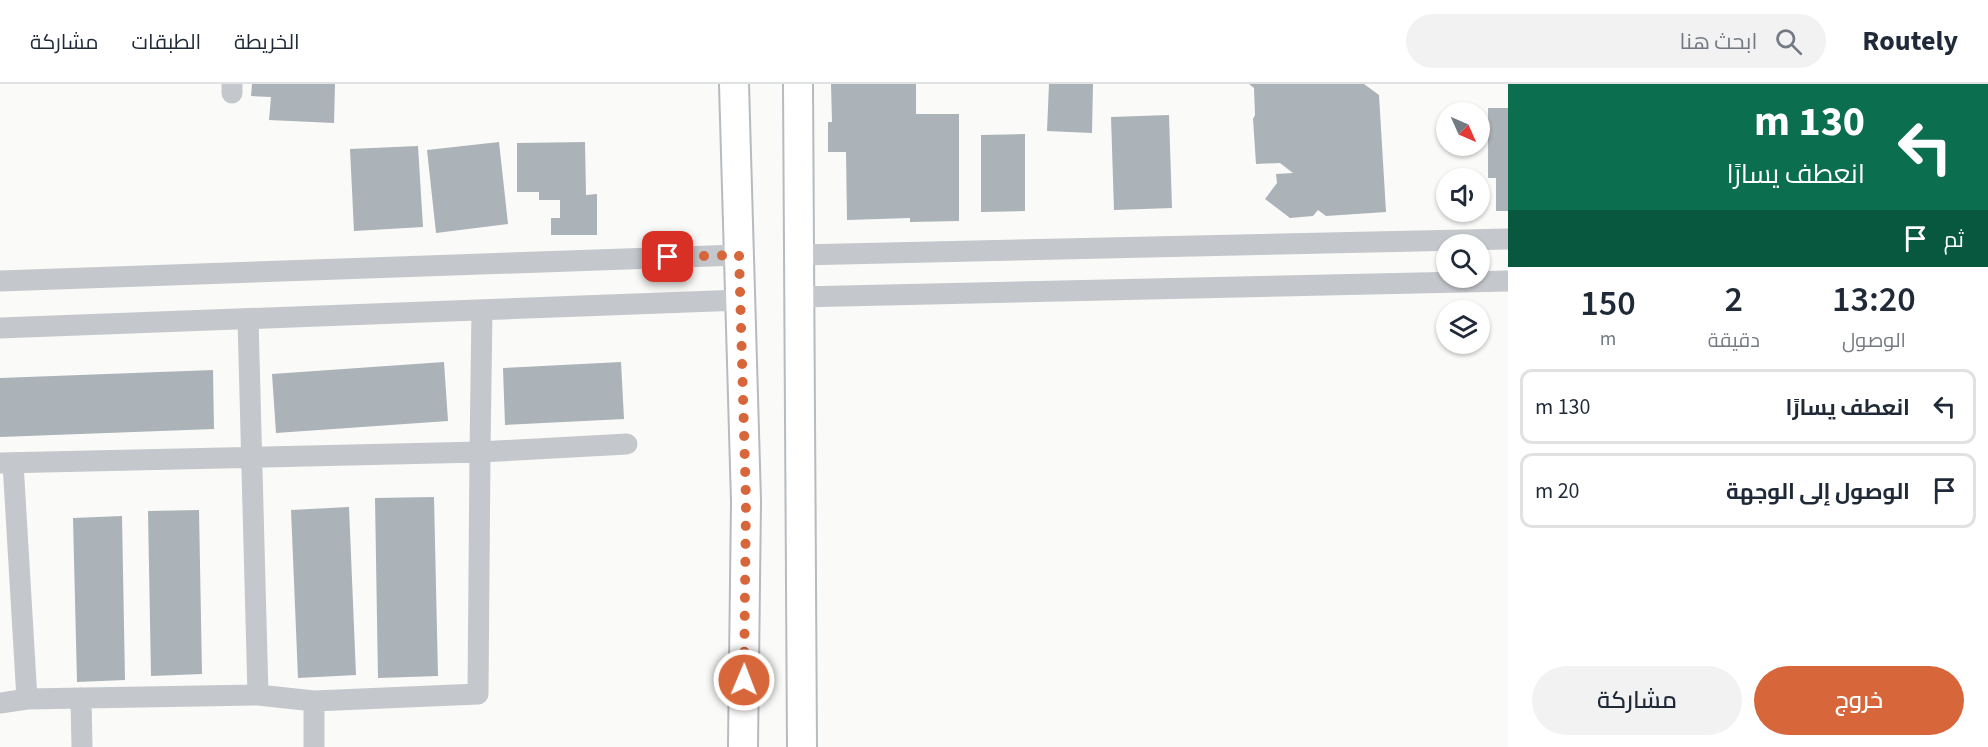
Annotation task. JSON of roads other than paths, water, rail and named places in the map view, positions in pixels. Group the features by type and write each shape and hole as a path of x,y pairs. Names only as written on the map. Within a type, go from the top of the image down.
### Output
{"street":[{"path":"735,84 746,501 744,747"},
{"path":"798,84 802,747"},
{"path":"799,255 1508,238"},
{"path":"0,281 739,255"},
{"path":"799,297 1508,281"},
{"path":"0,328 741,300"},
{"path":"0,703 27,699 258,695 314,701 478,694 482,310"},
{"path":"248,319 258,695"},
{"path":"27,699 7,463 480,452 627,444"},
{"path":"81,698 82,747"},
{"path":"314,701 314,747"}]}
